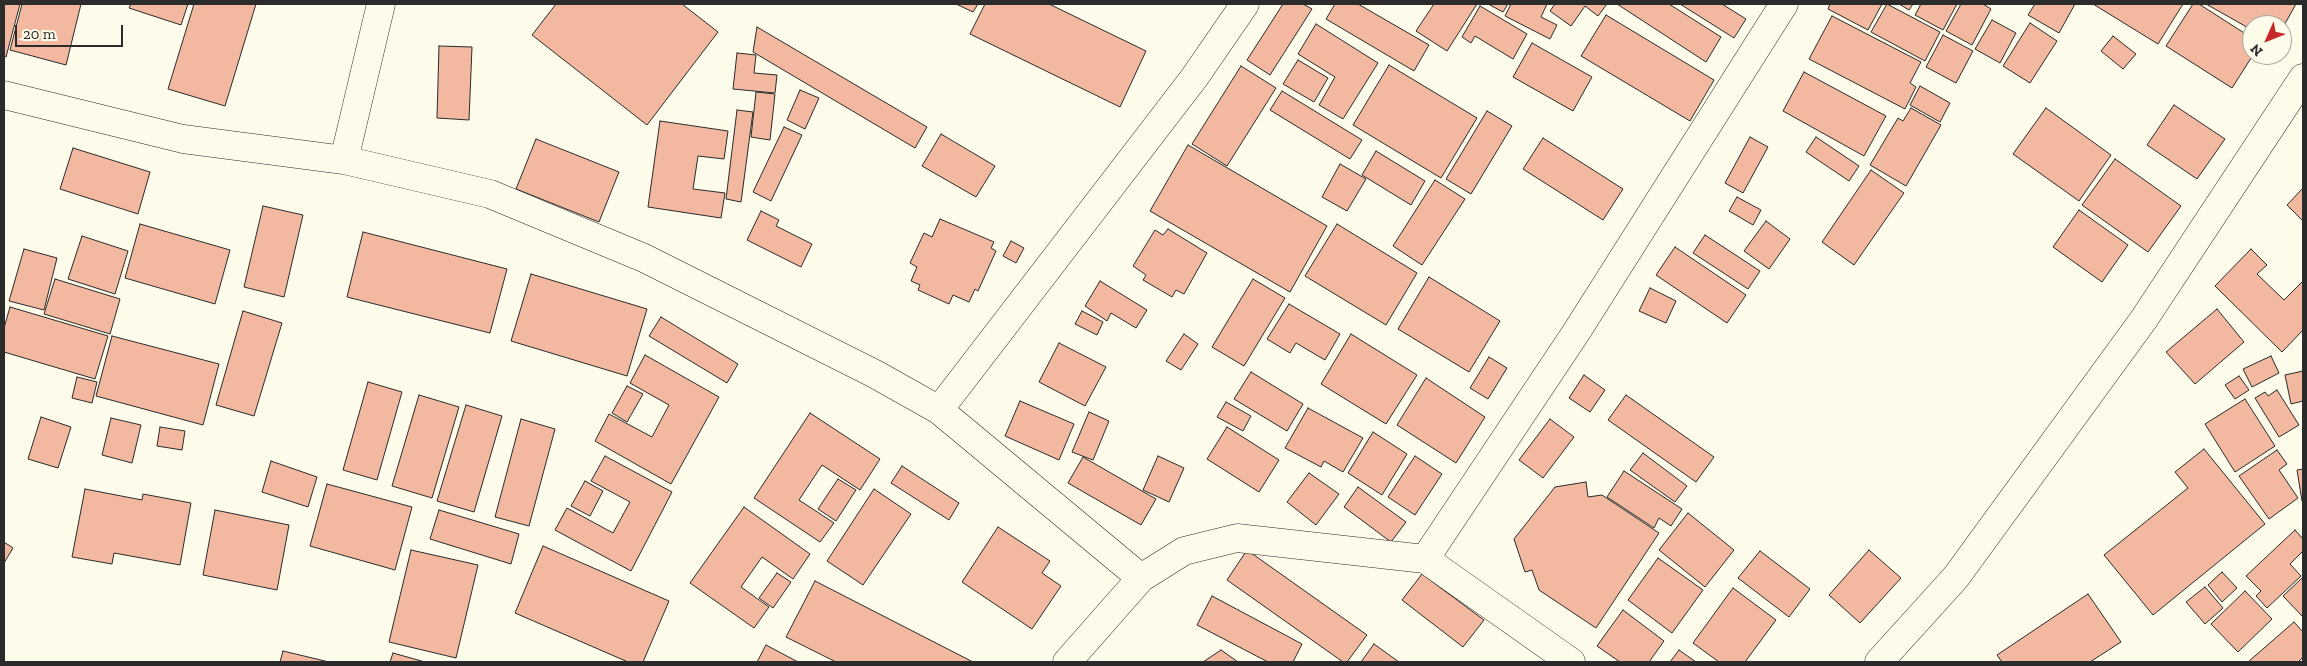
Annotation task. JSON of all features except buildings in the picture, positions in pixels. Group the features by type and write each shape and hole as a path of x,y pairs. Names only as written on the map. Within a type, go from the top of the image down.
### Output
{"street":[{"path":"344,160 381,4"},
{"path":"939,410 1194,78 1245,4"},
{"path":"1425,559 1577,331 1784,4"},
{"path":"1879,662 1956,577 2144,320 2303,78"},
{"path":"4,95 183,139 344,160 490,194 545,216 653,263 875,374 939,410 1142,578"},
{"path":"1067,662 1142,578 1184,551 1237,538 1425,559 1571,662"}]}
